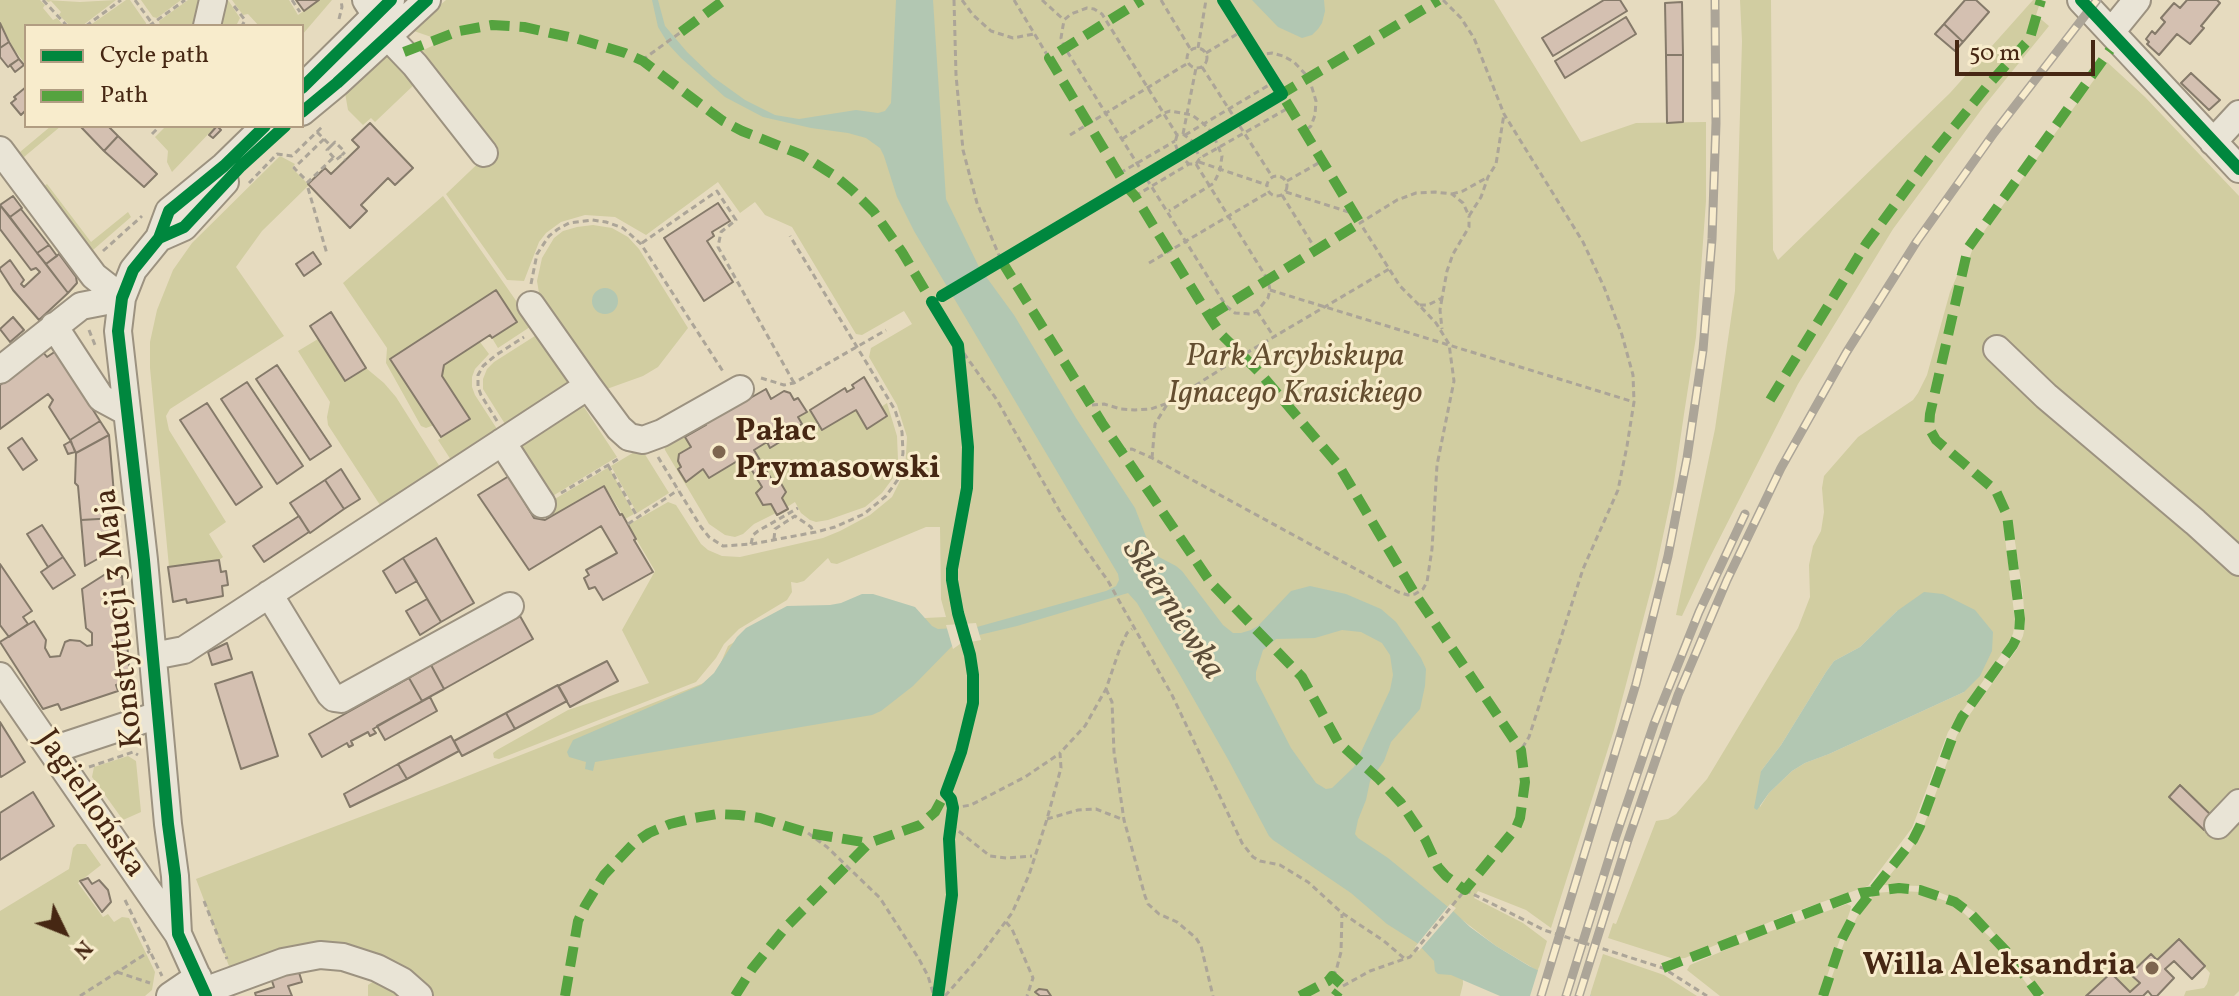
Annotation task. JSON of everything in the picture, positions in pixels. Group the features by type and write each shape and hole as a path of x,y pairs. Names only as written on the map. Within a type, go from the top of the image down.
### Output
{"street":[{"path":"207,24 213,0"},
{"path":"304,86 380,13 427,0"},
{"path":"2081,0 2239,169"},
{"path":"2111,32 2137,0"},
{"path":"310,122 380,13"},
{"path":"380,13 415,65 484,153"},
{"path":"2213,142 2239,114"},
{"path":"122,298 133,270 159,238 169,211 224,166 263,128"},
{"path":"159,238 184,227 241,166 283,128"},
{"path":"0,150 94,276 122,298"},
{"path":"0,370 81,306 122,298"},
{"name":"Konstytucji 3 Maja","path":"122,298 118,331 175,876 178,934"},
{"path":"531,305 619,428 629,437 643,440 662,433 748,384"},
{"path":"54,326 101,398 127,412"},
{"path":"1997,349 2046,396 2239,562"},
{"path":"153,656 184,650 502,435 588,386"},
{"path":"502,435 542,504"},
{"path":"269,594 330,694 341,699 510,606"},
{"name":"Jagiellońska","path":"0,676 178,934"},
{"path":"52,750 158,715"},
{"path":"2218,825 2239,803"},
{"path":"119,849 138,853 146,851 155,846 168,824"},
{"path":"178,934 203,988"},
{"path":"162,990 203,988 283,962 320,955 343,957 377,968 402,981 419,996"}],"path":[{"path":"43,0 65,24"},
{"path":"89,24 121,0"},
{"path":"135,0 150,24"},
{"path":"152,24 185,0"},
{"path":"230,0 245,20 243,24"},
{"path":"292,0 300,12"},
{"path":"954,0 956,75 963,150 977,203 1001,260"},
{"path":"962,0 991,31 1013,38 1034,34"},
{"path":"1014,0 1049,58"},
{"path":"1042,0 1064,20"},
{"path":"1094,0 1094,9"},
{"path":"1161,0 1191,50"},
{"path":"1198,48 1206,0"},
{"path":"1443,0 1461,18 1474,38 1504,114 1583,242 1604,287 1633,375 1634,402 1618,490 1583,569 1529,737 1521,750"},
{"path":"1080,9 1094,9 1108,21 1164,113 1195,145 1198,161 1210,187 1268,280 1270,290 1264,305 1257,311 1242,314 1230,311 1062,43 1064,20 1080,9"},
{"path":"1206,53 1242,31"},
{"path":"643,61 681,32"},
{"path":"1198,48 1206,53 1207,60 1202,67 1196,68 1188,63 1191,50 1198,48"},
{"path":"1257,55 1272,53 1283,56 1294,62 1309,78 1316,101 1315,115 1311,126 1304,132"},
{"path":"1070,135 1188,63"},
{"path":"1202,67 1273,178"},
{"path":"1182,135 1196,68"},
{"path":"1120,173 1274,82"},
{"path":"1135,196 1290,107"},
{"path":"1122,139 1164,113 1177,111 1204,124 1213,134 1222,156 1220,170 1210,187 1168,212"},
{"path":"1469,216 1496,164 1504,114"},
{"path":"310,122 331,146"},
{"path":"152,134 158,128"},
{"path":"324,139 294,168 308,182 334,157"},
{"path":"1175,141 1179,155 1189,164"},
{"path":"335,142 345,152 336,160 327,150 331,146 335,142"},
{"path":"341,156 345,160"},
{"path":"1198,161 1267,185"},
{"path":"1316,250 1284,193 1286,182 1322,161"},
{"path":"1267,185 1279,176 1286,182"},
{"path":"1120,450 1132,449 1152,458 1398,592 1408,595 1423,589 1432,549 1437,465 1454,381 1449,344 1443,333 1400,286 1360,223 1397,200 1416,193 1452,194 1488,177"},
{"path":"1267,185 1273,196 1284,193 1355,214"},
{"path":"308,188 327,254"},
{"path":"641,244 717,191 736,220 721,232 718,247 794,383"},
{"path":"1149,263 1269,192"},
{"path":"1443,333 1440,310 1450,263 1469,227 1469,216 1463,203 1452,194"},
{"path":"790,236 895,410 902,432 899,478"},
{"path":"1092,405 1135,410 1168,403 1389,269"},
{"path":"1270,290 1634,402"},
{"path":"1419,305 1428,305 1442,298"},
{"path":"1257,311 1274,337"},
{"path":"748,384 794,383 886,330"},
{"path":"502,435 481,395 478,375 496,355 527,335"},
{"path":"958,345 997,400 1063,517 1108,581 1172,695 1242,843 1253,857 1280,865 1308,882 1342,913 1405,959"},
{"path":"1152,458 1155,424 1168,403"},
{"path":"542,504 620,458"},
{"path":"608,465 637,516"},
{"path":"628,524 678,490"},
{"path":"751,544 753,535 798,508"},
{"path":"784,514 788,521"},
{"path":"774,540 775,529 795,516 811,527 814,533"},
{"path":"953,808 971,805 1012,784 1060,753 1085,726 1106,689 1127,633 1133,628"},
{"path":"1106,689 1112,702 1117,783 1124,820 1148,904 1159,914 1190,930 1196,938 1201,946 1213,996"},
{"path":"87,774 89,767 133,752 140,758"},
{"path":"945,996 1006,922 1029,875 1061,768 1060,753"},
{"path":"1047,819 1078,810 1096,809 1124,820"},
{"path":"951,825 990,856 1034,856"},
{"path":"808,833 880,898 919,959 934,996"},
{"path":"1343,986 1370,971 1413,954 1465,890 1544,930 1663,968 1707,996"},
{"path":"204,901 234,979"},
{"path":"1332,976 1341,952 1342,913"},
{"path":"1006,922 1033,978 1027,996"},
{"path":"80,996 150,951"},
{"path":"117,972 162,990"}],"green space":[{"path":"0,0 40,0 53,20 57,18 62,24 24,24 24,62 0,23"},
{"path":"46,0 116,0 85,24 68,24 51,1"},
{"path":"126,0 130,0 146,23 146,24 92,24"},
{"path":"141,0 181,0 157,18"},
{"path":"188,0 209,0 203,24 160,24 159,21"},
{"path":"218,0 228,0 240,18 237,24 212,24"},
{"path":"232,0 289,0 298,15 319,0 332,0 304,33 304,24 257,24 248,14 243,15"},
{"name":"Park Arcybiskupa Ignacego Krasickiego","path":"446,0 1494,0 1581,142 1636,123 1706,122 1706,201 1696,337 1673,489 1654,578 1614,730 1551,928 1526,910 1478,891 1474,898 1523,923 1547,941 1538,971 1496,946 1461,919 1463,984 1460,996 427,996 347,951 232,974 196,879 714,679 728,646 759,626 946,617 941,599 940,527 926,527 837,564 831,563 828,558 804,581 791,582 792,592 787,600 739,629 696,682 499,759 494,758 493,753 497,750 568,710 649,683 622,630 655,571 628,525 668,502 676,505 708,550 722,556 740,557 823,538 870,515 892,497 905,471 907,437 897,405 869,357 871,348 912,324 904,311 862,335 856,334 792,227 765,215 755,202 740,213 718,182 646,235 615,217 585,215 561,222 539,242 524,281 507,280 446,194 491,151 419,52 443,41 411,30"},
{"path":"1740,0 1771,0 1773,250 1778,260 1950,93 2033,0 2041,0 2036,15 2049,26 1984,106 1893,229 1798,384 1682,616 1676,615 1715,429 1735,291 1742,41"},
{"path":"388,51 417,82 375,122 371,118 363,125 348,110 345,93"},
{"path":"2107,62 2145,97 2239,196 2239,798 2206,835 2216,831 2239,808 2239,991 2234,996 2184,996 2186,991 2204,988 2210,973 2179,939 2157,960 2150,954 2131,973 2140,983 2130,992 2111,973 2086,996 2044,996 1989,927 1956,899 1923,886 1882,885 1911,849 1923,828 1957,735 2023,636 2023,595 2014,535 2005,538 2015,621 2013,634 1948,732 1912,828 1868,886 1791,913 1685,958 1674,959 1608,938 1656,821 1676,814 1707,779 1798,628 1810,597 1809,565 1813,546 1821,531 1824,476 1858,437 1913,400 1918,393 1927,375 1950,292 1974,245","holes":["1897,611 1964,692 1805,763 1769,793 1760,807 1761,771 1781,745 1826,672 1834,661 1860,647"]},
{"path":"49,128 59,128 24,157 20,152"},
{"path":"164,128 214,128 172,172 167,162 168,151 155,137"},
{"path":"280,156 295,164 292,168 309,185 262,231 236,267 284,336 170,409 166,416 169,430 226,522 209,534 223,557 169,567 150,368 150,342 157,310 173,270 192,243"},
{"path":"47,184 91,242 128,212 131,217 93,250 44,186"},
{"path":"443,196 533,325 498,348 492,338 517,321 496,290 391,359 434,425 426,428 421,426 386,363 387,348 343,283"},
{"path":"593,225 612,228 628,237 639,249 688,328 658,367 643,376 604,390 541,305 537,281 542,258 554,238 563,231"},
{"path":"538,334 569,383 505,424 483,389 483,379 494,362"},
{"path":"318,339 345,381 366,368 384,383 440,467 380,505 328,425 330,402 298,351"},
{"path":"480,342 489,354 475,369 472,387 497,429 451,460 438,440 469,419 442,376 444,365"},
{"path":"887,403 897,436 898,460 893,478 882,493 865,507 816,522 801,513 795,502 787,507 782,498 785,491 780,480 772,480 754,450 767,442 771,447 792,435 798,417 810,410 822,430 856,410 867,428 887,417 881,407"},
{"path":"582,404 617,457 546,500 517,448"},
{"path":"717,417 705,424 691,447 679,454 678,460 687,482 703,469 709,478 744,457 762,487 759,491 776,513 735,537 725,535 709,524 664,446"},
{"path":"641,448 669,493 637,513 611,466"},
{"path":"609,467 634,514 625,519 604,485 546,520 548,503"},
{"path":"128,756 136,761 141,812 123,820 92,777 94,767"},
{"path":"77,844 86,844 101,865 78,883 103,917 108,914 114,922 122,917 129,918 155,972 152,990 145,996 0,996 0,911 69,869 73,848"},
{"path":"1921,892 1954,904 1994,941 2036,996 1825,996 1845,940 1858,915 1875,893"},
{"path":"1847,904 1851,906 1850,911 1820,996 1720,996 1687,970 1690,965 1760,935"},
{"path":"1603,954 1664,975 1697,996 1592,996"},
{"path":"374,981 411,996 368,996 368,985"}],"water":[{"name":"Skierniewka","path":"652,0 658,0 665,26 713,77 745,100 775,115 799,119 856,110 878,113 885,111 891,103 896,0 933,0 946,199 979,267 1014,315 1135,508 1150,547 1159,557 1182,571 1223,625 1233,633 1258,626 1291,591 1310,586 1346,594 1381,609 1396,622 1426,669 1425,686 1420,709 1391,742 1384,761 1370,781 1355,834 1496,946 1529,966 1592,996 1500,996 1451,975 1438,974 1434,961 1417,943 1273,840 1180,675 1128,593 958,640 913,686 872,715 595,762 593,771 585,769 586,762 569,757 567,752 573,740 701,685 714,673 746,628 787,606 830,605 862,594 873,594 915,607 938,629 977,627 1106,591 1116,586 1119,580 914,231 897,197 880,148 866,138 848,133 763,117 725,97 681,58 658,27","holes":["1342,630 1361,632 1382,643 1390,655 1393,675 1390,690 1354,767 1332,788 1326,789 1316,783 1291,748 1256,680 1256,672 1263,650 1276,639 1315,638"]},
{"path":"1252,0 1324,0 1325,11 1318,29 1302,38 1278,27"},
{"path":"605,288 614,292 618,301 614,310 605,314 596,310 592,301 596,292"},
{"path":"1924,592 1943,594 1975,610 1993,632 1992,651 1980,676 1964,692 1805,763 1769,793 1757,810 1754,808 1761,771 1834,661 1860,647 1897,611"}],"pier":[{"path":"983,265 990,273 949,298 944,288"},
{"path":"976,623 981,640 960,644 953,649 946,625"},
{"path":"1450,904 1456,908 1419,951 1415,947"},
{"path":"1539,967 1591,991 1590,996 1530,996"}],"building":[{"path":"296,0 319,0 304,11"},
{"path":"1604,0 1620,0 1627,11 1553,56 1542,38"},
{"path":"1965,0 1976,0 1989,12 1963,42 1944,24"},
{"path":"2187,0 2217,0 2220,3 2190,44 2177,34 2159,55 2146,39 2165,22 2161,18 2174,3 2180,8"},
{"path":"1682,2 1683,55 1666,55 1665,3"},
{"path":"1626,17 1636,34 1565,78 1555,61"},
{"path":"0,23 9,42 0,48"},
{"path":"1944,24 1963,42 1955,51 1935,34"},
{"path":"9,42 19,59 8,67 0,57 0,48"},
{"path":"1666,55 1683,55 1683,122 1667,123"},
{"path":"19,59 24,65 15,72 10,65"},
{"path":"2191,73 2220,100 2209,110 2181,83"},
{"path":"24,89 24,112 21,115 11,103 16,99 14,97"},
{"path":"370,123 413,168 395,185 388,178 361,205 367,211 350,228 308,184 325,168 331,174 359,147 352,140"},
{"path":"82,128 110,128 118,136 104,151"},
{"path":"215,128 221,130 213,138 209,135"},
{"path":"118,136 157,174 144,187 104,151"},
{"path":"13,196 22,208 10,217 0,205"},
{"path":"718,203 730,221 712,232 714,236 707,241 733,282 704,301 664,238"},
{"path":"0,205 68,293 39,320 0,270 10,260 24,280 21,284 24,287 40,272 36,268 31,270 0,229"},
{"path":"21,209 49,245 37,253 10,217"},
{"path":"49,245 57,256 46,264 37,253"},
{"path":"313,252 321,264 304,276 296,264"},
{"path":"59,254 76,277 77,283 68,293 46,264"},
{"path":"496,290 517,322 492,338 490,335 444,365 442,376 470,419 441,437 390,359"},
{"path":"331,312 366,368 345,381 310,326"},
{"path":"13,317 24,330 10,342 0,329"},
{"path":"56,351 100,421 70,440 49,407 53,400 48,394 0,429 0,385 43,352 47,357"},
{"path":"277,365 331,446 310,460 256,379"},
{"path":"864,377 887,416 867,429 856,410 822,430 810,410 845,388 847,392 854,388 852,385"},
{"path":"247,382 303,466 277,484 221,399"},
{"name":"Pałac Prymasowski","path":"766,389 771,399 784,391 790,393 794,400 798,398 807,412 798,417 802,424 791,431 793,434 770,448 767,442 754,450 772,480 779,480 786,492 782,498 788,509 777,515 771,504 763,505 756,493 762,487 744,457 709,478 703,469 686,482 678,469 681,467 679,454 691,447 685,437"},
{"path":"207,403 262,487 236,505 180,420"},
{"path":"100,421 109,435 76,453 70,440"},
{"path":"109,435 116,518 81,520 78,486 75,483 76,453"},
{"path":"22,438 37,460 23,470 8,448"},
{"path":"71,441 75,452 68,454 64,445"},
{"path":"341,469 360,499 344,509 325,480"},
{"path":"509,476 534,518 545,520 604,486 653,572 603,600 595,587 589,589 584,578 589,575 586,570 617,553 601,526 529,570 478,495"},
{"path":"325,480 344,509 310,533 290,503"},
{"path":"299,516 309,532 264,562 253,546"},
{"path":"116,518 119,547 85,566 81,520"},
{"path":"42,525 63,557 48,567 27,534"},
{"path":"436,538 474,603 441,622 403,558"},
{"path":"63,557 75,575 53,589 41,572"},
{"path":"403,558 417,581 396,593 383,571"},
{"path":"219,560 221,572 226,571 228,585 222,586 223,596 187,603 186,599 173,602 168,567"},
{"path":"0,564 32,611 23,617 28,624 9,637 0,625"},
{"path":"115,568 120,568 122,576 130,680 116,685 118,691 61,710 58,704 43,709 0,642 34,621 46,640 45,648 50,657 60,656 65,642 70,640 92,645 92,633 86,628 82,589"},
{"path":"427,599 441,622 420,635 406,611"},
{"path":"520,616 533,639 444,689 431,665"},
{"path":"227,643 232,659 212,665 208,652"},
{"path":"607,661 618,681 570,707 558,686"},
{"path":"431,665 444,689 422,701 409,678"},
{"path":"252,672 278,756 241,769 215,684"},
{"path":"409,678 422,701 373,729 376,733 370,736 368,732 351,741 353,745 349,747 347,743 322,757 309,734"},
{"path":"558,685 567,701 515,729 506,713"},
{"path":"430,697 437,711 385,740 377,726"},
{"path":"506,713 515,729 462,756 454,741"},
{"path":"0,722 25,762 1,777 0,775"},
{"path":"451,736 459,751 407,779 398,764"},
{"path":"398,764 407,779 350,807 344,794"},
{"path":"2180,785 2215,819 2204,830 2169,797"},
{"path":"33,792 54,826 0,860 0,813"},
{"path":"88,878 92,884 99,880 108,890 111,902 102,912 80,881"},
{"name":"Willa Aleksandria","path":"2179,939 2205,966 2192,979 2174,961 2165,969 2174,978 2157,996 2152,996 2148,991 2143,996 2086,996 2111,973 2130,992 2140,983 2130,974 2151,954 2157,960"},
{"path":"297,966 302,982 288,986 292,996 256,996 255,993 274,987 270,975"},
{"path":"1047,990 1051,996 1040,996 1035,992"}],"railway":[{"path":"1541,996 1636,684 1668,556 1687,458 1703,350 1712,239 1716,123 1715,0"},
{"path":"1579,996 1678,695 1727,580 1781,468 1846,353 1917,241 1994,133 2097,0"},
{"path":"1566,996 1654,724 1699,612 1745,514"}],"marked path":[{"path":"681,32 724,0"},
{"path":"1001,260 1102,423 1211,583 1302,677 1338,742 1401,803 1425,839 1438,867 1465,890 1516,828 1525,782 1521,750 1415,594 1339,466 1261,374 1221,334 1049,58 1142,0"},
{"path":"1278,96 1439,0"},
{"path":"1770,400 1866,244 1933,153 2030,38 2041,0"},
{"path":"404,52 459,31 492,25 524,27 578,39 643,61 723,121 802,155 853,191 874,212 935,307"},
{"path":"1823,996 1842,939 1856,912 1913,840 1962,717 2019,633 2020,619 2007,515 1996,491 1936,440 1929,428 1930,414 1968,248 2110,50"},
{"path":"1209,316 1360,223 1278,88"},
{"path":"735,996 785,928 869,843 920,825 935,812 948,788"},
{"path":"565,996 578,921 585,906 604,875 634,843 649,833 670,824 717,814 760,818 808,833 869,843"},
{"path":"1663,968 1860,893 1899,888 1920,890 1955,902 1971,914 2006,951 2040,996"},
{"path":"1300,996 1332,976 1343,986 1335,996"}],"cycle path":[{"path":"304,86 391,0"},
{"path":"304,110 427,0"},
{"path":"942,296 1282,94 1223,0"},
{"path":"2081,0 2239,169"},
{"path":"206,996 178,934 144,560 118,331 122,298 133,270 159,238 169,211 224,166 263,128"},
{"path":"159,238 184,227 241,166 283,128"},
{"path":"932,302 958,345 968,447 967,488 952,580 973,675 973,703 961,752 946,793 953,808 949,839 952,895 938,996"}],"place":[{"name":"Pałac Prymasowski","path":"719,452"},
{"name":"Willa Aleksandria","path":"2152,968"}]}
